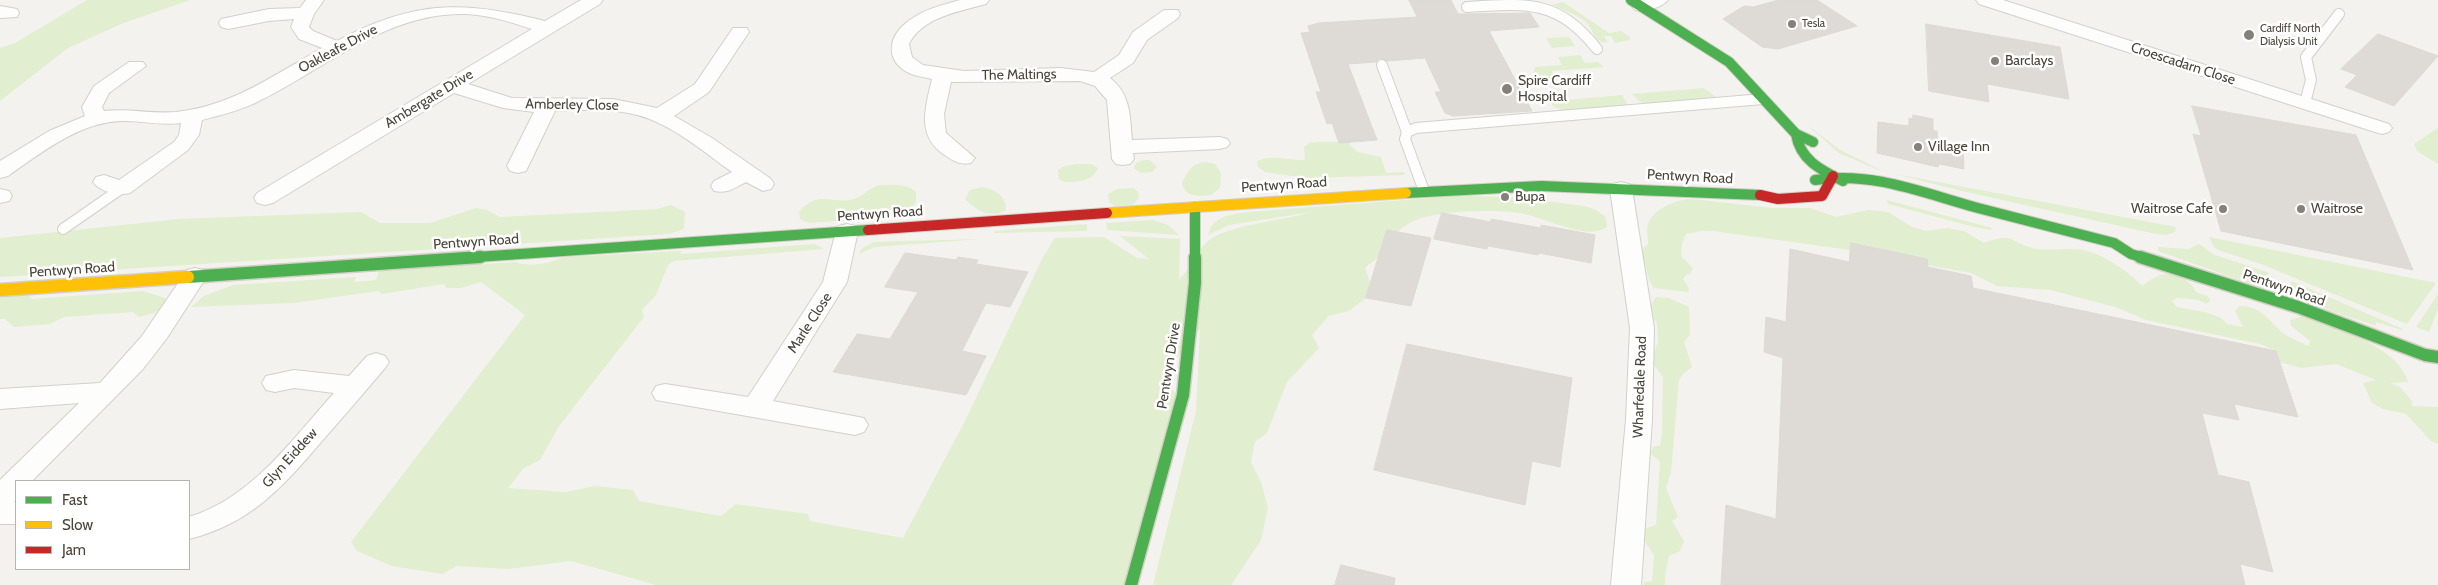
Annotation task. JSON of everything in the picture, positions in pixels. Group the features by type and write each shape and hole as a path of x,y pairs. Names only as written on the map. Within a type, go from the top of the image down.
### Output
{"street":[{"name":"Ambergate Drive","path":"265,198 292,191 452,85 594,0"},
{"name":"The Maltings","path":"980,0 935,14 916,23 907,31 902,39 899,48 902,59 911,68 942,76 1056,74 1096,78"},
{"path":"1636,3 1659,0"},
{"name":"Croescadarn Close","path":"1985,0 2382,128"},
{"path":"1636,3 1729,62 1796,134 1812,141 1824,152"},
{"name":"Oakleafe Drive","path":"0,171 64,129 96,118 120,115 158,119 193,115 241,102 379,26 416,15 458,5 491,11 547,28"},
{"path":"310,7 300,27 306,35 338,48"},
{"path":"228,23 250,24 269,15 310,7"},
{"path":"1171,14 1140,36 1126,59 1096,78 1110,88 1120,104 1123,153 1220,143"},
{"path":"658,116 680,105 702,88 736,38 710,43"},
{"path":"96,118 92,107 101,90 136,66"},
{"path":"927,159 955,153 934,134 934,123 942,76"},
{"name":"Amberley Close","path":"452,85 505,103 547,106 610,105 630,107 658,116 754,179 722,186"},
{"path":"518,166 547,106"},
{"path":"113,185 181,146 189,135 193,115"},
{"path":"1796,134 1795,143 1805,158 1833,176 1864,191 1906,200"},
{"path":"1830,163 1833,176"},
{"name":"Pentwyn Road","path":"0,290 1505,186 1763,195 1778,199 1822,196 1833,176"},
{"name":"Pentwyn Road","path":"1763,195 1833,176 1871,177 1961,204 2114,243 2131,254 2289,304 2425,355 2438,358"},
{"name":"Wharfedale Road","path":"1621,189 1642,328 1640,418 1626,585"},
{"name":"Pentwyn Road","path":"1924,204 2115,255 2131,254"},
{"name":"Pentwyn Drive","path":"1131,585 1183,395 1195,283 1195,207"},
{"name":"Marle Close","path":"755,408 835,282 848,231"},
{"path":"17,480 106,392 146,349 195,276"},
{"name":"Pentwyn Road","path":"2425,355 2438,362"},
{"name":"Glyn Eiddew","path":"190,528 221,516 258,493 275,477 376,362"},
{"path":"275,383 294,379 354,386"},
{"path":"0,399 106,392"},
{"path":"666,393 855,425"},
{"path":"0,499 15,483"},
{"path":"0,513 15,513"}],"lane":[{"path":"1467,7 1545,5 1576,19 1597,49"},
{"path":"2305,103 2311,90 2312,76 2306,57 2330,23 2339,14"},
{"path":"1382,65 1407,132 1405,139 1424,191"},
{"path":"1407,132 1416,128 1763,99"},
{"path":"63,229 113,185"}],"green space":[{"path":"87,0 190,0 121,24 68,48 0,101 0,48 15,43"},
{"path":"1563,2 1609,33 1621,31 1630,37 1630,40 1615,43 1611,36 1604,36 1608,43 1599,41 1586,22 1574,14 1552,5"},
{"path":"1569,37 1575,46 1552,48 1546,38"},
{"path":"1580,55 1585,63 1598,62 1604,67 1552,71 1557,80 1555,81 1540,79 1533,73 1535,67 1562,65 1558,57"},
{"path":"1704,88 1716,97 1647,104 1640,102 1632,94"},
{"path":"1547,90 1566,100 1622,95 1627,103 1625,105 1562,110 1553,106 1546,93"},
{"path":"1805,123 1840,150 1883,171 1839,153"},
{"path":"2438,128 2438,164 2417,151 2414,144"},
{"path":"1351,142 1349,144 1357,152 1381,157 1386,173 1404,172 1405,175 1306,178 1265,172 1258,167 1257,161 1269,158 1305,160 1304,147 1309,143"},
{"path":"1150,160 1157,167 1152,172 1140,173 1134,168 1136,163"},
{"path":"1205,162 1215,164 1221,173 1220,188 1211,195 1197,196 1189,194 1182,183 1184,179 1193,166"},
{"path":"1091,164 1098,168 1088,179 1064,182 1059,179 1058,170 1065,166"},
{"path":"1893,173 2176,227 2175,232 2166,235 2156,234 1962,191"},
{"path":"881,185 908,187 916,192 916,202 911,208 895,217 809,223 800,219 799,212 813,201 819,199 854,199"},
{"path":"982,187 991,189 999,194 1006,205 1006,210 1000,213 989,214 974,207 965,199 970,190"},
{"path":"1133,188 1138,192 1139,198 1133,205 1115,206 1109,202 1108,194 1117,189"},
{"path":"1456,196 1514,197 1584,206 1594,209 1606,217 1607,227 1599,231 1588,232 1519,213 1481,211 1450,213 1423,218 1413,221 1398,231 1388,249 1365,268 1370,282 1370,295 1349,311 1329,316 1312,335 1319,348 1287,382 1267,433 1255,442 1251,462 1261,482 1268,508 1261,540 1231,585 1153,585 1196,411 1200,329 1163,375 1165,384 1177,394 1127,585 656,585 571,561 508,569 457,566 442,574 392,566 357,551 351,542 525,315 481,282 461,288 446,288 444,284 382,294 378,291 294,303 191,307 204,296 233,285 356,277 354,282 376,280 379,271 516,262 533,265 563,257 681,251 681,254 815,244 824,249 674,261 668,265 656,295 642,310 644,317 559,426 540,460 524,468 508,488 566,492 595,486 633,490 639,501 721,516 736,504 808,514 810,521 903,538 966,419 1043,257 1055,238 1104,237 1137,258 1149,259 1120,236 1180,239 1179,279 1203,246 1216,236 1242,227 1311,212 1229,225 1208,235 1210,229 1218,220 1229,215"},
{"path":"1691,199 1773,208 1810,208 1836,217 1868,210 1888,212 1912,227 1926,231 1947,228 1964,231 1984,243 2006,238 2038,249 2083,250 2099,255 2115,264 2142,286 2162,275 2177,275 2192,285 2196,292 2207,296 2211,301 2206,304 2199,300 2177,298 2172,301 2177,307 2204,312 2220,317 2227,324 2243,327 2235,311 2240,306 2254,308 2286,335 2308,346 2310,341 2291,326 2290,320 2303,316 2363,340 2379,348 2392,358 2402,369 2408,382 2390,383 2400,387 2412,401 2412,406 2438,407 2438,444 2431,441 2406,414 2383,409 2372,403 2363,383 2376,380 2336,364 2301,368 2279,362 2276,351 2260,344 2146,320 2115,307 2050,290 1997,286 1971,273 1927,265 1927,259 1851,243 1850,250 1713,231 1686,234 1682,243 1681,256 1693,268 1690,274 1686,275 1683,279 1689,288 1688,292 1654,288 1640,251 1648,244 1647,228 1649,221 1664,207 1678,201"},
{"path":"1887,200 1992,228 1991,230 1974,227 1888,204"},
{"path":"671,205 685,212 684,229 669,234 0,277 0,238 179,219 361,212 380,223 430,223 476,208 487,210 500,217 657,209"},
{"path":"1153,220 1168,225 1179,235 1107,230 1106,223"},
{"path":"1087,224 1087,231 994,233 995,231"},
{"path":"2209,237 2436,283 2407,324 2261,264 2218,250 2214,247"},
{"path":"981,239 874,247 859,254 862,248 874,242"},
{"path":"2199,244 2215,255 2267,272 2269,274 2268,290 2158,251 2158,247 2188,249"},
{"path":"2291,281 2403,329 2376,322 2376,326 2290,297"},
{"path":"143,291 165,298 170,303 154,313 139,317 133,312 64,317 50,324 14,327 5,319 0,319 0,298 28,295 32,299"},
{"path":"2438,294 2438,309 2429,332 2416,327"},
{"path":"1656,297 1669,298 1689,307 1690,335 1684,342 1692,367 1679,380 1671,472 1666,488 1678,517 1672,521 1684,541 1680,551 1669,556 1665,585 1644,585 1644,582 1652,581 1654,555 1638,531 1656,525 1660,462 1650,453 1653,447 1660,445 1662,434 1663,377 1651,361 1658,342 1657,322 1648,316 1648,309"}],"building":[{"path":"1409,0 1451,0 1458,14 1530,13 1539,27 1489,31 1532,111 1453,116 1445,113 1435,92 1441,92 1425,58 1387,61 1380,58 1376,62 1348,64 1377,140 1339,143 1332,123 1327,124 1316,92 1321,92 1301,33 1310,32 1308,26 1319,23 1417,17"},
{"name":"Tesla","path":"1779,0 1817,0 1857,26 1778,49 1762,47 1723,19 1744,6 1753,7"},
{"name":"Barclays","path":"1926,24 2060,47 2069,99 1987,84 1989,102 1929,91"},
{"path":"2378,34 2438,56 2394,106 2345,87 2357,75 2341,69"},
{"name":"Waitrose","path":"2192,106 2356,135 2413,270 2221,231 2193,134 2201,136"},
{"path":"1913,115 1933,119 1933,131 1937,131 1938,147 1963,152 1964,169 1939,164 1938,167 1877,153 1878,122 1909,126 1909,118 1913,119"},
{"path":"1442,213 1491,222 1491,219 1541,228 1541,225 1595,235 1591,263 1539,253 1538,255 1488,246 1487,249 1434,239"},
{"path":"1387,230 1431,238 1411,306 1366,298"},
{"path":"1851,243 1927,259 1928,267 1971,276 1973,288 2276,351 2298,417 2234,404 2239,420 2202,413 2218,475 2249,482 2273,572 2240,564 2245,585 1721,585 1726,505 1776,519 1783,358 1764,352 1766,317 1786,322 1790,249 1849,262"},
{"path":"905,253 956,260 958,257 978,260 976,264 1028,272 1010,307 986,303 962,351 986,356 966,395 833,372 857,334 890,339 918,292 885,287"},
{"path":"1407,344 1572,378 1560,467 1532,461 1525,505 1374,470"},
{"path":"1341,565 1395,578 1394,585 1335,585"}],"traffic: fast":[{"path":"1631,0 1729,62 1796,134 1813,142"},
{"path":"1796,134 1797,143 1806,158 1819,169 1843,181"},
{"path":"1815,180 1835,177 1872,179 2114,243 2131,254 2298,307 2425,355 2438,357"},
{"path":"1406,193 1541,186 1760,195"},
{"path":"1131,585 1183,395 1195,283 1195,207"},
{"path":"188,277 868,230"}],"traffic: slow":[{"path":"1107,213 1406,193"},
{"path":"0,290 188,277"}],"traffic: jam":[{"path":"1760,195 1778,199 1822,196 1833,176"},
{"path":"868,230 1107,213"}],"place":[{"name":"Tesla","path":"1792,24"},
{"name":"Cardiff North Dialysis Unit","path":"2249,35"},
{"name":"Barclays","path":"1995,61"},
{"name":"Spire Cardiff Hospital","path":"1507,89"},
{"name":"Village Inn","path":"1918,147"},
{"name":"Bupa","path":"1505,197"},
{"name":"Waitrose Cafe","path":"2223,209"},
{"name":"Waitrose","path":"2301,209"}]}
